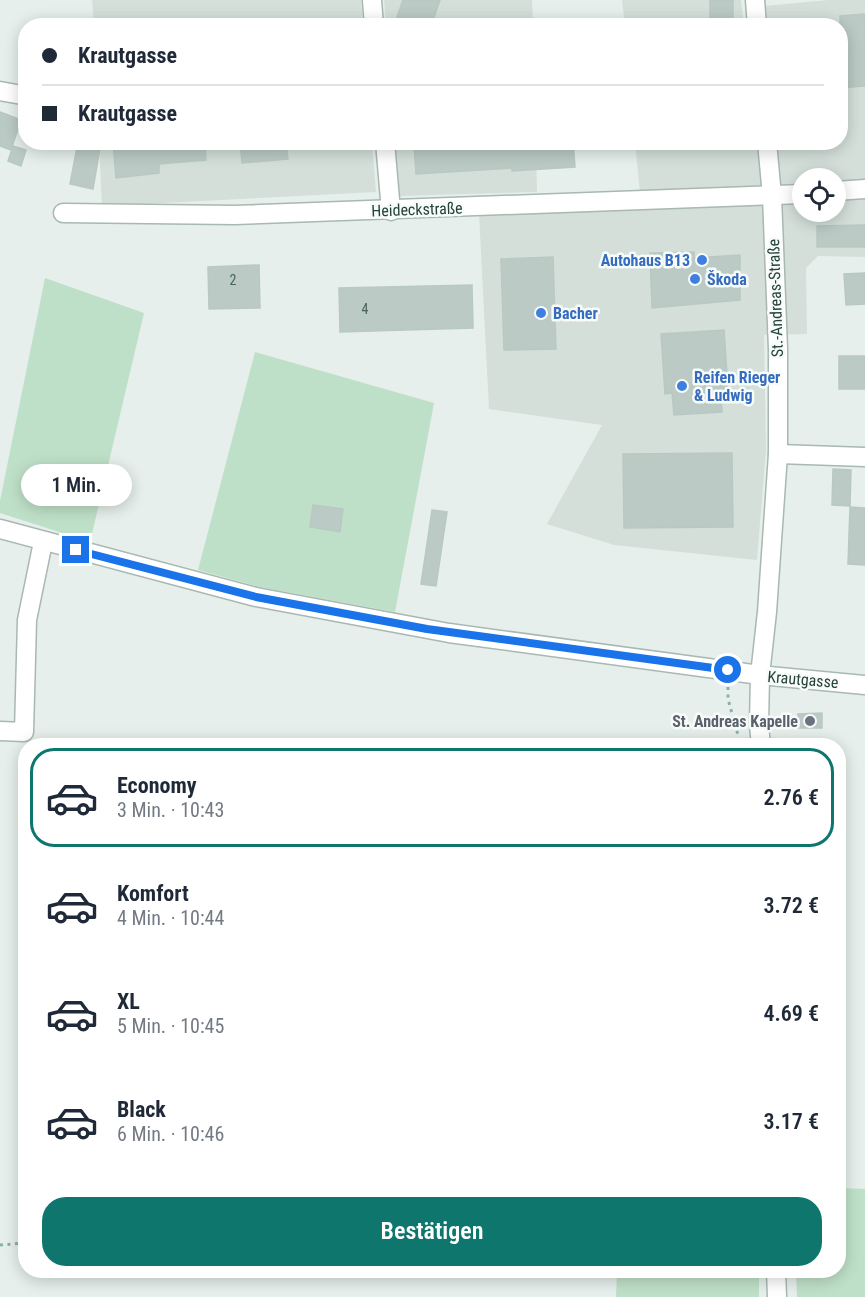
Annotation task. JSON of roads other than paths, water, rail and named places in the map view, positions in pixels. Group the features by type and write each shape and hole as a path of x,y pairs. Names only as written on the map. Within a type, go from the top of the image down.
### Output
{"street":[{"path":"372,0 373,18"},
{"path":"755,0 756,18"},
{"path":"0,91 18,94"},
{"path":"386,150 391,211"},
{"name":"St.-Andreas-Straße","path":"760,738 760,675 767,612 778,454 778,349 772,196 768,150"},
{"path":"846,190 865,189"},
{"name":"Heideckstraße","path":"63,213 235,215 792,195"},
{"path":"778,454 865,457"},
{"name":"Krautgasse","path":"2,531 256,597 448,633 760,675 865,685"},
{"path":"0,731 24,732 27,620 43,542"},
{"path":"776,1278 777,1297"}],"place":[{"name":"Autohaus B13","path":"702,260"},
{"name":"Škoda","path":"695,279"},
{"name":"Bacher","path":"541,313"},
{"name":"Reifen Rieger & Ludwig","path":"682,386"},
{"name":"St. Andreas Kapelle","path":"810,721"}]}
